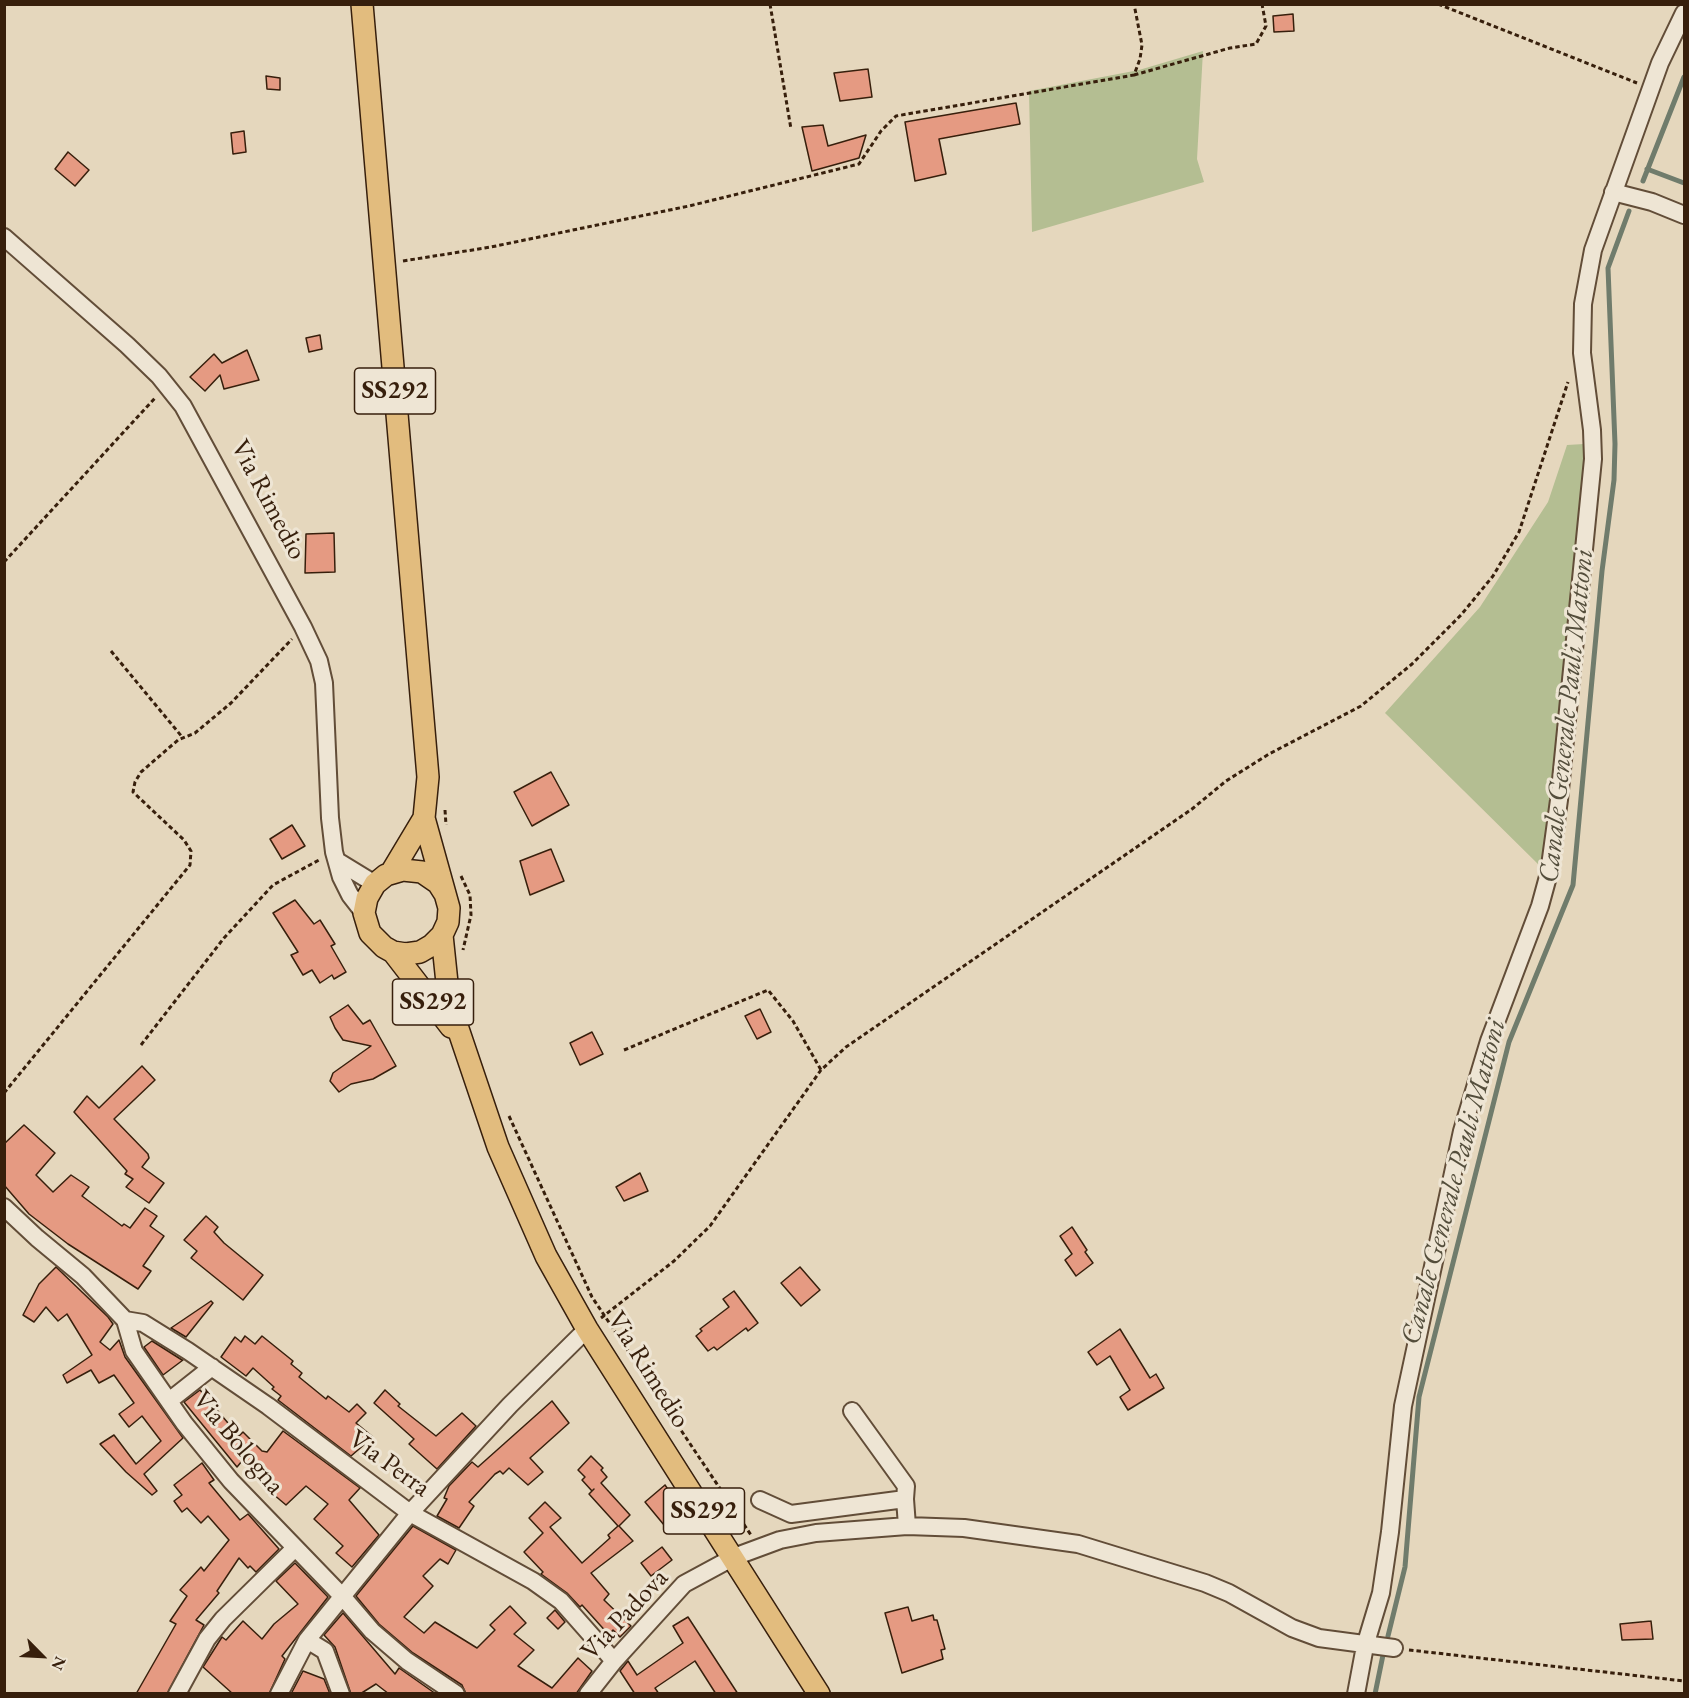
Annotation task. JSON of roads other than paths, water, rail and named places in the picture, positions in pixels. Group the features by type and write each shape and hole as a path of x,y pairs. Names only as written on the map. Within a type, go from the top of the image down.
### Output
{"main road":[{"name":"SS292","path":"362,4 428,777 424,818 445,894 448,915 442,935 432,945 420,952 406,954 393,952 376,941 366,923 364,913 367,898 424,818"},
{"path":"383,878 410,869 422,872 438,883 445,894"},
{"name":"Via Rimedio","path":"442,935 449,1002 498,1147 546,1256 587,1329 819,1694"},
{"name":"Via Rimedio","path":"393,952 435,1004 469,1056"}],"street":[{"path":"1356,1694 1382,1583 1403,1406 1459,1142 1489,1041 1540,906 1549,873 1559,800 1593,459 1592,430 1582,353 1583,304 1593,250 1651,89 1684,13"},
{"path":"1613,192 1652,202 1684,214"},
{"name":"Via Rimedio","path":"4,237 127,345 183,406 303,627 319,661 324,682 330,818 340,877 364,913"},
{"path":"336,857 383,878"},
{"name":"Via Bologna","path":"4,1207 37,1238 83,1275 125,1320 134,1351 169,1401 231,1481 381,1639 407,1661 456,1694"},
{"name":"Via Perra","path":"125,1320 142,1323 212,1367 268,1406 410,1513 533,1581 561,1601 614,1661"},
{"path":"279,1694 307,1640 410,1513 510,1405 587,1329"},
{"path":"169,1401 212,1367"},
{"path":"852,1411 906,1486 907,1526"},
{"path":"760,1500 791,1514 905,1499"},
{"name":"Via Padova","path":"588,1694 614,1661 684,1584 734,1557 816,1533 907,1526 964,1528 1078,1545 1205,1583 1229,1593 1292,1628 1319,1638 1394,1648"},
{"path":"177,1694 207,1639 223,1619 238,1601 296,1548"},
{"path":"307,1640 325,1651 340,1694"}],"waterway":[{"name":"Canale Generale Pauli Mattoni","path":"1643,181 1684,77"},
{"path":"1647,169 1684,183"},
{"name":"Canale Generale Pauli Mattoni","path":"1388,1636 1405,1567 1419,1397 1509,1042 1573,885 1602,571 1614,480 1615,444 1608,268 1629,211"},
{"name":"Canale Generale Pauli Mattoni","path":"1375,1694 1383,1655"}]}
